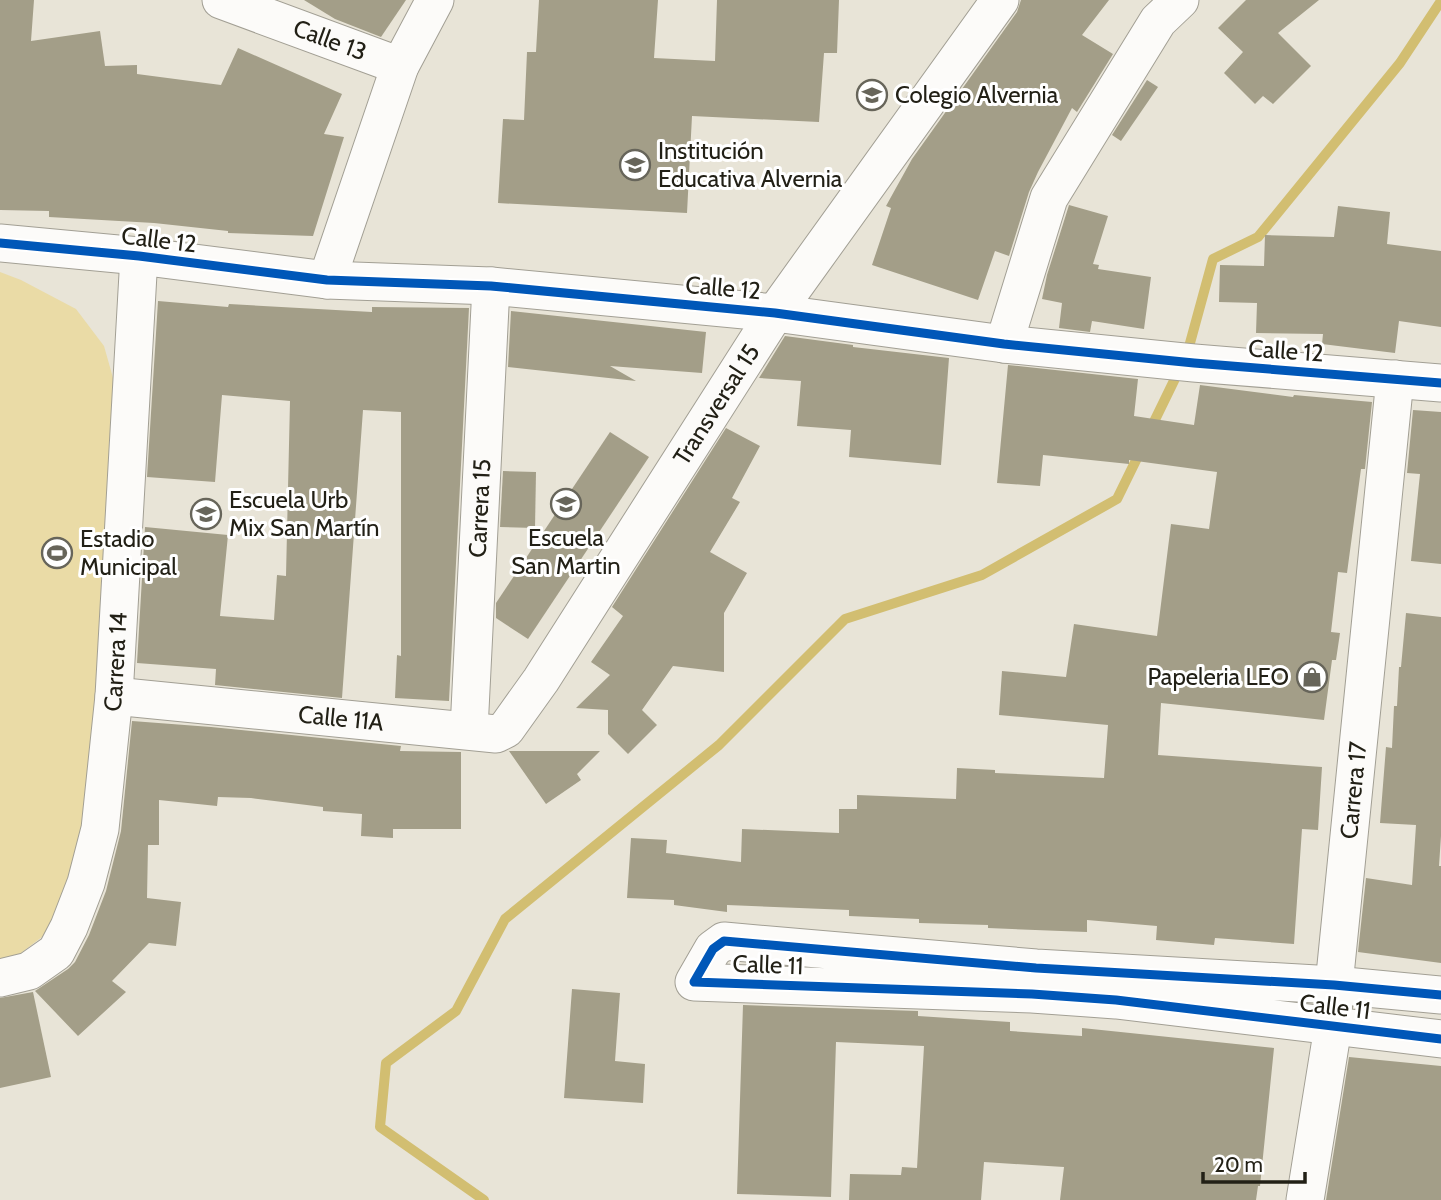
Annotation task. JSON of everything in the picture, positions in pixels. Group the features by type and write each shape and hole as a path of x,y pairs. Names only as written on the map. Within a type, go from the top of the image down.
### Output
{"street":[{"name":"Calle 13","path":"221,0 400,66"},
{"path":"327,279 400,66 435,0"},
{"name":"Transversal 15","path":"541,680 775,313 1000,0"},
{"path":"1004,344 1049,198 1158,21 1180,0"},
{"name":"Calle 12","path":"0,243 139,256 327,279 491,286 775,313 1004,344 1441,383"},
{"name":"Carrera 14","path":"0,978 29,971 56,952 75,913 100,829 114,696 139,256"},
{"name":"Carrera 15","path":"469,730 491,286"},
{"name":"Carrera 17","path":"1305,1200 1333,1027 1334,985 1395,379"},
{"name":"Calle 11A","path":"114,696 496,734 502,733 541,680"},
{"name":"Calle 11","path":"1034,981 724,941 713,948 694,982 1034,981 1117,986 1334,985 1441,995"},
{"name":"Calle 11","path":"1117,986 1333,1027 1441,1039"}],"shaded area":[{"name":"Estadio Municipal","path":"0,272 76,309 104,346 122,410 105,697 68,917 0,969"}],"building":[{"path":"0,0 34,0 31,41 100,31 105,66 137,65 137,74 221,85 238,48 342,94 324,134 344,137 313,236 228,233 154,223 49,217 49,211 0,210"},
{"path":"304,0 406,0 381,37 335,19"},
{"path":"539,0 658,0 654,58 715,61 717,0 839,0 837,53 824,53 819,122 692,116 687,213 498,203 503,119 524,120 527,52 536,52"},
{"path":"1021,0 1109,0 1082,35 1113,54 1077,112 1072,108 1038,172 1009,256 995,251 978,300 872,265 891,208 886,206 912,159 1017,12"},
{"path":"1246,0 1319,0 1278,33 1311,66 1273,104 1263,96 1255,104 1224,73 1243,52 1218,28"},
{"path":"1147,80 1158,87 1121,141 1112,135"},
{"path":"1069,205 1108,216 1093,264 1099,265 1098,269 1151,277 1144,329 1092,321 1090,332 1059,328 1062,303 1042,299"},
{"path":"1338,206 1390,212 1387,244 1441,251 1441,327 1399,321 1395,353 1322,344 1323,334 1256,333 1257,303 1219,302 1220,265 1264,266 1265,235 1334,237"},
{"path":"158,301 228,307 229,304 372,312 372,307 469,308 449,701 395,698 397,655 401,656 401,412 363,410 342,698 215,685 216,669 137,663 145,527 228,535 220,616 274,620 277,575 286,576 290,401 222,395 215,482 147,477"},
{"path":"511,311 706,332 702,373 610,366 636,381 508,367"},
{"path":"785,336 949,358 941,465 849,457 851,430 797,426 801,381 759,378"},
{"path":"1008,365 1138,379 1134,416 1194,425 1200,385 1293,397 1372,402 1365,469 1361,469 1347,573 1338,572 1331,632 1340,633 1336,660 1332,660 1324,720 1161,703 1158,755 1322,767 1318,830 1302,829 1294,944 1215,938 1214,945 1156,940 1157,926 1087,920 1087,932 988,928 988,925 919,923 919,919 849,916 849,910 727,905 727,912 674,905 674,900 627,898 631,838 667,840 666,853 741,862 742,829 839,833 839,809 857,809 857,795 956,799 957,768 995,770 995,773 1104,778 1108,725 999,715 1002,671 1066,677 1074,624 1157,636 1171,524 1209,529 1217,472 1129,460 1129,464 1043,455 1040,486 997,483"},
{"path":"1413,410 1441,412 1441,564 1411,561 1420,474 1407,473"},
{"path":"726,428 760,446 732,498 740,502 710,552 747,573 724,613 724,672 673,666 642,710 657,725 628,754 608,734 608,710 576,708 610,675 591,662 623,616 612,607"},
{"path":"610,432 649,457 528,639 496,618 496,603"},
{"path":"503,471 536,472 535,528 500,527"},
{"path":"1406,613 1441,617 1441,963 1358,952 1366,878 1412,885 1416,825 1380,823 1386,747 1392,748 1394,706 1397,706"},
{"path":"132,721 401,746 400,751 461,752 461,829 393,829 393,838 361,836 362,814 323,811 323,807 251,798 218,797 217,806 159,800 159,845 148,845 147,898 181,902 176,946 149,943 112,981 126,992 78,1036 35,991 75,962 106,891 121,831"},
{"path":"509,751 600,751 577,774 581,780 546,804"},
{"path":"572,989 620,993 615,1061 645,1064 643,1103 564,1098"},
{"path":"33,992 51,1077 0,1088 0,998"},
{"path":"743,1005 918,1011 918,1016 1010,1022 1010,1031 1082,1036 1082,1028 1274,1048 1260,1186 1256,1200 1060,1200 1064,1167 984,1162 981,1200 849,1200 850,1174 901,1175 902,1167 917,1168 924,1046 836,1042 831,1197 737,1194"},
{"path":"1349,1057 1441,1066 1441,1200 1326,1200"}],"waterway":[{"path":"1150,430 1187,354 1213,259 1258,237 1400,63 1441,1"},
{"path":"484,1200 380,1127 386,1063 456,1011 505,919 719,745 845,619 982,575 1117,499 1142,448"}],"cycle path":[{"path":"0,243 139,256 327,280 491,286 775,313 1004,344 1441,383"},
{"path":"1441,995 1334,985 1036,968 724,941 713,949 694,982 1032,994 1116,1000 1441,1039"}],"place":[{"name":"Colegio Alvernia","path":"872,95"},
{"name":"Institución Educativa Alvernia","path":"635,165"},
{"name":"Escuela San Martin","path":"566,504"},
{"name":"Escuela Urb Mix San Martín","path":"206,514"},
{"name":"Estadio Municipal","path":"57,553"},
{"name":"Papeleria LEO","path":"1312,677"}]}
